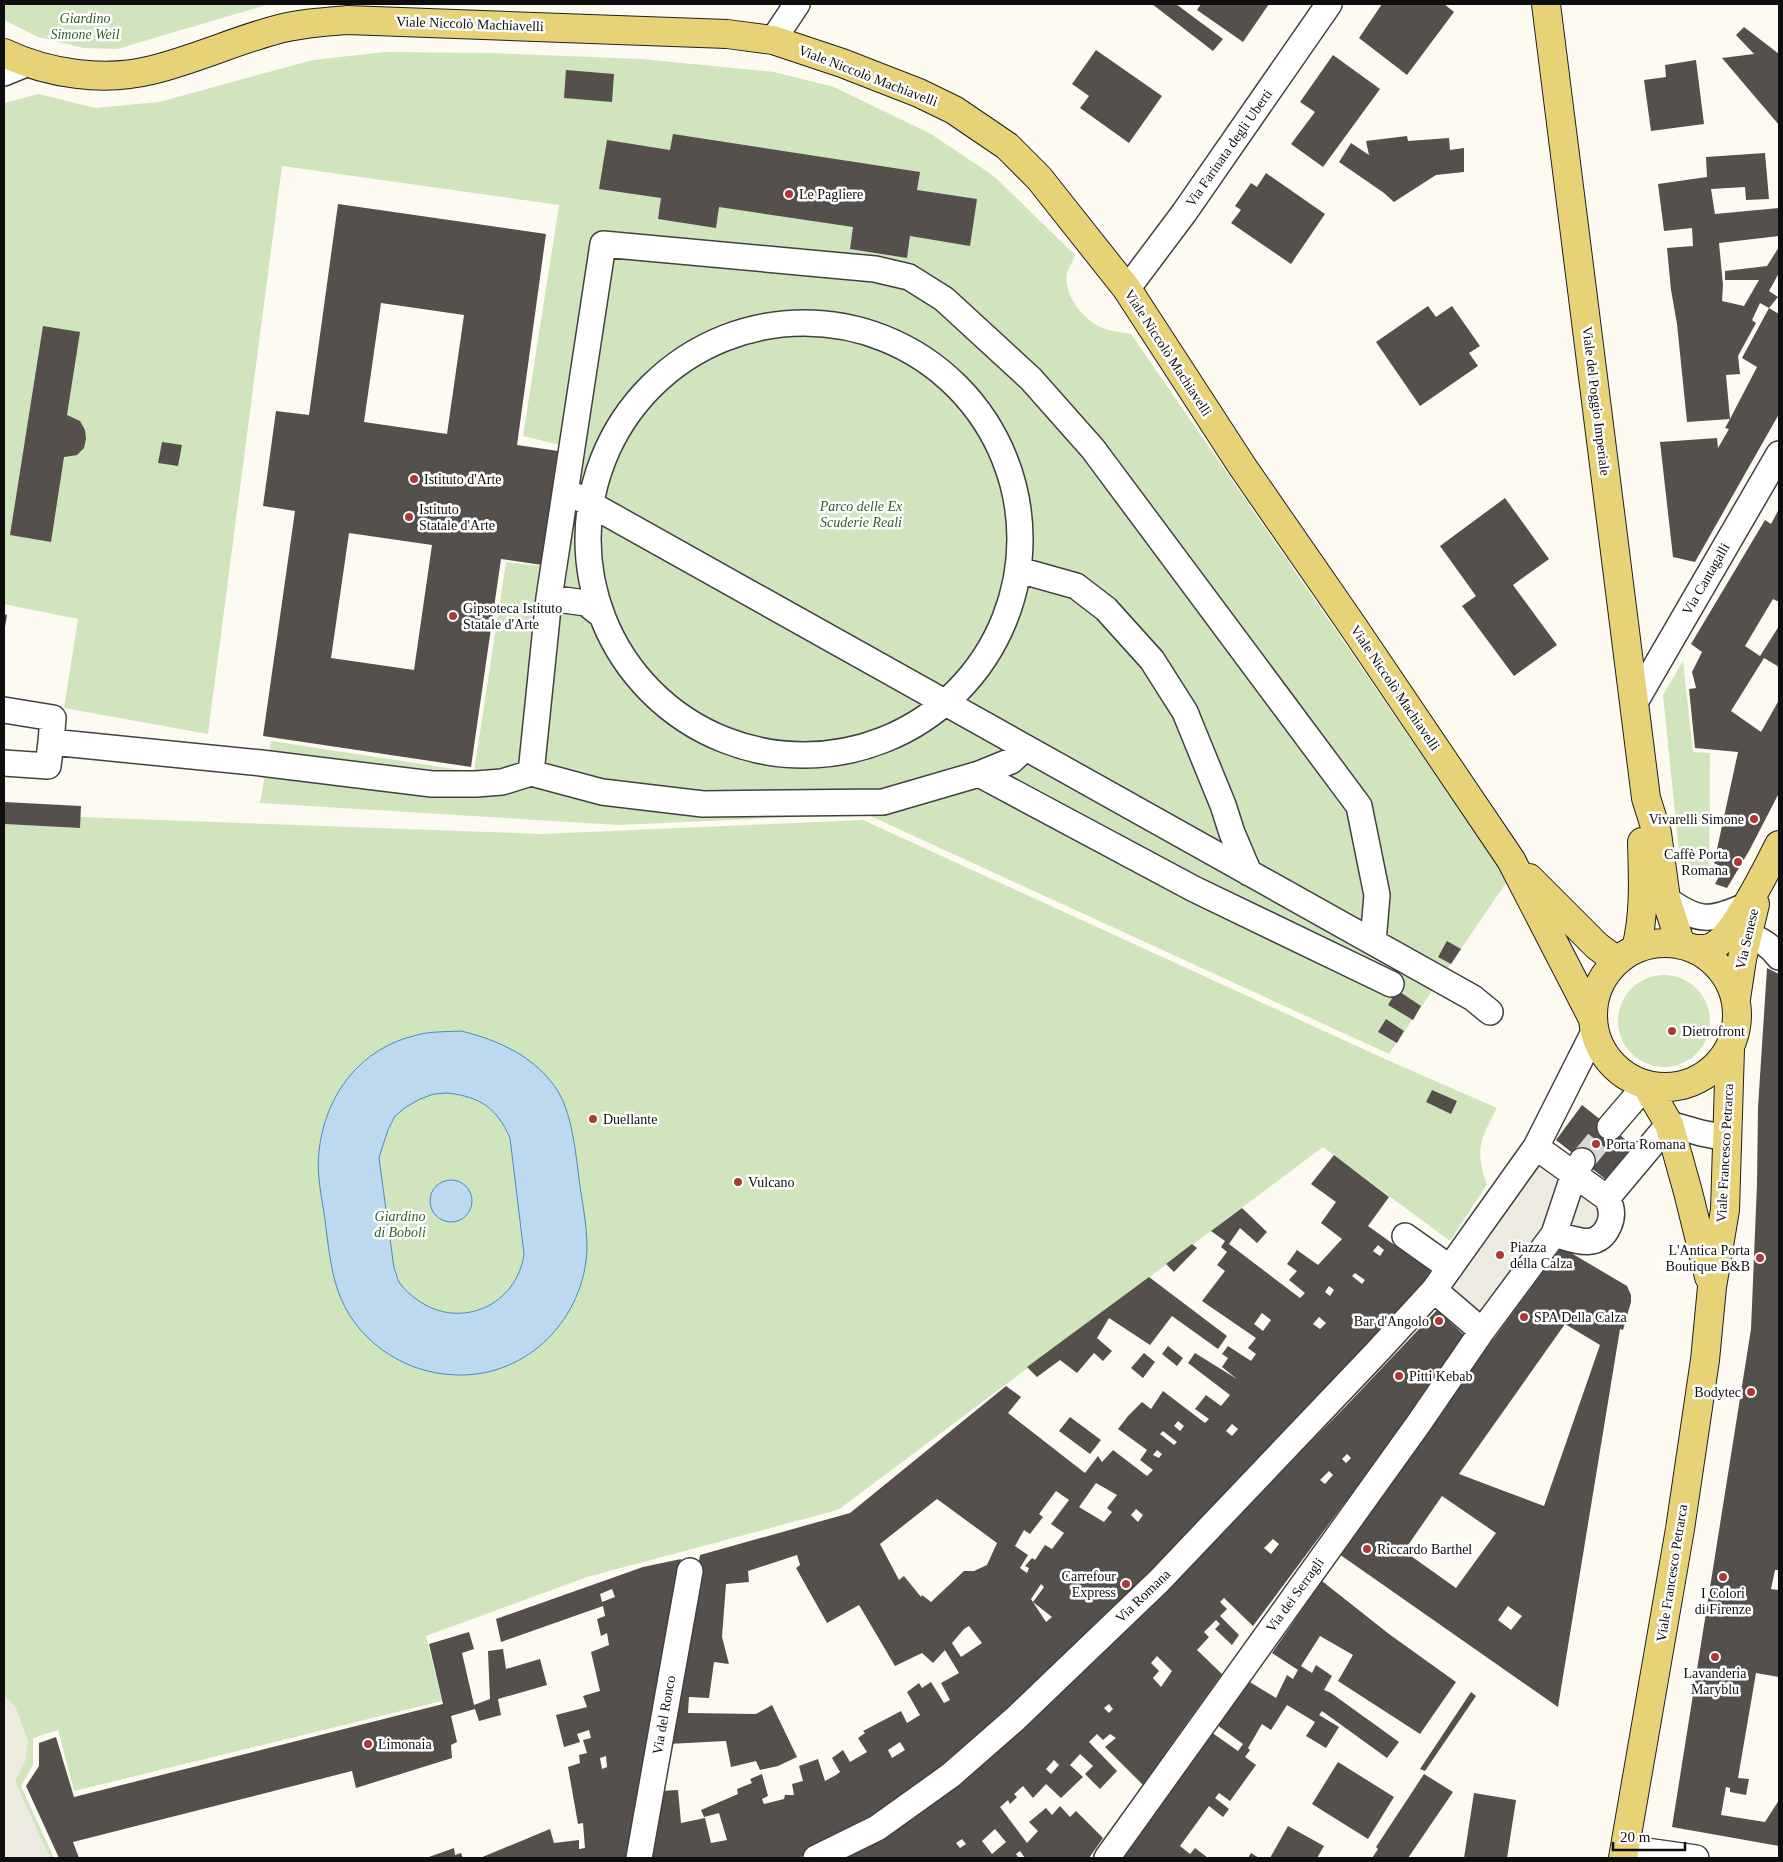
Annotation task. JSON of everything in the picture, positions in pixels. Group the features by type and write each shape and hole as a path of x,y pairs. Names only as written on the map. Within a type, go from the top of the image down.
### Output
{"main road":[{"name":"Viale del Poggio Imperiale","path":"1546,4 1646,798 1657,833 1666,899 1688,947"},
{"name":"Viale Niccolò Machiavelli","path":"11,63 67,72 114,76 150,70 273,30 347,20 727,34 773,40 842,63 919,93 954,110 1007,146 1039,178 1127,289 1242,466 1512,860 1594,1025"},
{"name":"Viale del Poggio Imperiale","path":"1626,955 1643,914 1642,835 1646,798"},
{"name":"Via Senese","path":"1688,947 1707,949 1718,943 1745,906 1779,845"},
{"name":"Viale Niccolò Machiavelli","path":"1512,860 1597,946 1626,955"},
{"name":"Via Senese","path":"1736,1003 1737,982 1763,876"},
{"path":"1662,943 1688,947 1707,955 1718,965 1728,979 1736,1003 1736,1026 1730,1049 1707,1075 1692,1083 1671,1088 1646,1086 1613,1066 1602,1052 1594,1025 1594,1000 1608,970 1626,955 1662,943"},
{"name":"Viale Francesco Petrarca","path":"1624,1853 1680,1528 1705,1360 1712,1287 1725,1210 1730,1049"},
{"name":"Viale Francesco Petrarca","path":"1646,1086 1669,1124 1712,1287"}],"street":[{"path":"773,40 797,4"},
{"name":"Via Farinata degli Uberti","path":"1127,289 1184,213 1328,4"},
{"path":"531,773 549,598 603,244 875,269 909,277 944,299 1031,379 1093,449 1359,806 1377,895 1373,942"},
{"path":"811,323 853,329 910,351 952,381 985,421 1008,467 1020,518 1019,570 1001,629 986,657 968,681 946,703 908,730 864,747 819,755 772,753 727,742 686,721 650,692 621,656 600,614 590,578 587,541 589,503 604,454 630,409 666,372 710,344 759,328 811,323"},
{"name":"Via Cantagalli","path":"1634,704 1779,454"},
{"path":"565,490 1473,998 1490,1012"},
{"path":"1019,570 1076,586 1106,609 1152,660 1185,712 1249,873"},
{"path":"549,598 586,603 600,614"},
{"path":"4,710 53,718 48,766 4,763"},
{"path":"51,742 261,763 432,784 502,782 531,773 602,792 703,804 883,802 979,774 1011,761 1025,748"},
{"path":"979,774 1194,889 1391,984"},
{"path":"1666,899 1689,913 1712,918 1726,915 1745,906"},
{"path":"1747,936 1763,941 1779,957"},
{"path":"1578,1167 1554,1234 1482,1331 1434,1290 1536,1147 1594,1025"},
{"path":"1610,1127 1646,1086"},
{"path":"1607,1198 1669,1124 1701,1134 1726,1138"},
{"path":"1536,1147 1578,1167 1607,1198 1612,1211 1611,1221 1601,1239 1585,1242 1554,1234"},
{"path":"1405,1236 1450,1268"},
{"name":"Via Romana","path":"816,1858 877,1828 951,1775 1015,1719 1158,1581 1434,1290"},
{"name":"Via dei Serragli","path":"1107,1858 1419,1423 1482,1331"},
{"name":"Via del Ronco","path":"639,1858 690,1571"},
{"path":"1624,1853 1696,1858"}],"green space":[{"name":"Giardino Simone Weil","path":"4,4 270,4 117,49 83,48 38,37 4,20"},
{"name":"Parco delle Ex Scuderie Reali","path":"385,52 491,53 642,59 774,72 834,87 931,134 995,177 1075,255 1067,273 1067,281 1068,289 1075,304 1087,318 1100,327 1131,334 1508,880 1389,1054 866,814 618,825 260,803 271,741 474,772 506,562 549,567 568,447 523,436 559,205 282,166 208,734 64,708 78,619 4,604 4,103 39,94 95,108 159,102 313,60"},
{"path":"1683,661 1693,752 1710,753 1709,874 1681,872 1663,695"},
{"name":"Giardino di Boboli","path":"80,817 542,834 863,820 1385,1059 1497,1108 1481,1144 1481,1162 1487,1184 1450,1241 1323,1147 838,1510 587,1577 426,1636 442,1701 74,1791 58,1730 33,1738 33,1765 21,1786 54,1858 4,1858 4,824 79,828"},
{"path":"1664,975 1681,979 1696,989 1706,1004 1710,1021 1706,1038 1696,1053 1681,1063 1664,1067 1647,1063 1632,1053 1622,1038 1618,1021 1622,1004 1632,989 1647,979"}],"shaded area":[{"name":"Piazza della Calza","path":"1538,1162 1597,1205 1600,1216 1592,1232 1572,1232 1481,1315 1449,1289"},
{"path":"4,1694 16,1708 28,1741 25,1763 15,1781 50,1858 4,1858"}],"water":[{"path":"461,1031 503,1045 529,1060 559,1093 567,1112 573,1135 587,1248 584,1274 576,1298 564,1319 548,1338 529,1354 507,1366 483,1373 457,1375 437,1373 418,1368 400,1360 368,1338 355,1323 337,1288 329,1254 318,1168 323,1130 329,1111 349,1077 363,1063 378,1051 397,1041 433,1032","holes":["448,1093 478,1101 486,1106 499,1119 510,1138 524,1254 519,1272 511,1287 499,1299 485,1308 469,1312 452,1313 435,1309 419,1301 399,1282 394,1268 379,1158 388,1130 395,1116 406,1107 434,1094"]},
{"path":"455,1180 463,1183 469,1189 472,1201 469,1213 463,1219 447,1222 439,1219 433,1213 430,1197 433,1189 439,1183"}],"building":[{"path":"1152,4 1176,4 1223,39 1213,51"},
{"path":"1201,4 1269,4 1243,42 1197,10"},
{"path":"1382,4 1444,4 1454,12 1407,75 1359,38"},
{"path":"1744,27 1779,54 1779,125 1722,58 1754,54 1736,35"},
{"path":"1096,50 1162,96 1129,143 1080,108 1089,96 1072,84"},
{"path":"1333,55 1380,89 1323,167 1291,144 1315,112 1300,102"},
{"path":"1696,60 1704,124 1651,131 1644,80 1666,77 1665,65"},
{"path":"566,70 614,74 612,102 564,98"},
{"name":"Le Pagliere","path":"673,134 920,172 917,190 977,199 970,246 910,236 907,258 850,249 853,227 719,207 716,228 658,219 661,198 599,189 607,140 670,150"},
{"path":"1407,136 1408,141 1449,138 1450,150 1464,148 1464,172 1436,175 1394,202 1339,162 1351,143 1369,155 1366,141"},
{"path":"1765,153 1769,199 1746,200 1745,187 1711,189 1715,214 1779,208 1779,236 1719,243 1723,285 1722,301 1744,306 1759,280 1725,280 1725,271 1767,266 1779,247 1779,273 1769,291 1778,297 1769,308 1760,303 1752,320 1756,323 1738,356 1740,374 1726,375 1730,419 1687,422 1667,248 1693,246 1692,228 1664,231 1658,184 1707,177 1706,157"},
{"path":"1266,173 1325,214 1291,264 1231,223 1241,210 1235,206 1251,183 1257,187"},
{"name":"Istituto d'Arte","path":"338,204 546,234 517,445 565,452 549,566 501,559 471,767 263,736 295,511 263,506 276,411 309,415","holes":["381,303 464,315 447,434 364,422","349,533 432,545 414,670 331,658"]},
{"path":"1428,306 1436,317 1452,306 1480,346 1469,353 1478,366 1420,406 1376,342"},
{"path":"1769,308 1779,314 1779,414 1695,562 1673,557 1660,442 1717,438 1718,448 1729,429 1725,428 1757,367 1742,358"},
{"path":"43,326 80,332 67,415 80,421 85,430 86,439 84,448 77,455 64,457 51,542 10,535"},
{"path":"162,442 182,445 178,466 158,463"},
{"path":"1505,498 1549,559 1513,585 1557,645 1514,676 1462,606 1476,596 1440,546"},
{"path":"1779,509 1779,602 1773,599 1745,646 1760,656 1779,626 1779,667 1764,658 1731,711 1761,732 1779,700 1779,793 1749,851 1727,888 1715,884 1723,868 1714,863 1738,752 1695,748 1689,689 1696,688 1692,672 1702,652 1691,644 1765,520 1771,524"},
{"path":"4,614 7,615 5,627 4,627"},
{"path":"4,802 81,806 80,828 4,824"},
{"path":"1447,941 1461,949 1451,964 1438,957"},
{"path":"1767,968 1779,974 1779,1570 1775,1570 1771,1589 1779,1590 1779,1677 1756,1673 1738,1778 1749,1779 1746,1795 1730,1792 1730,1788 1726,1787 1721,1815 1765,1822 1779,1800 1779,1846 1672,1827 1751,1329 1758,1107"},
{"path":"1397,990 1421,1006 1413,1020 1388,1005"},
{"path":"1386,1019 1404,1031 1397,1043 1378,1032"},
{"path":"1432,1090 1457,1101 1451,1114 1426,1102"},
{"name":"Porta Romana","path":"1582,1105 1636,1148 1609,1182 1556,1140"},
{"path":"1334,1155 1389,1197 1368,1226 1431,1271 1414,1295 1126,1601 949,1770 829,1846 798,1858 647,1858 660,1791 678,1790 681,1823 705,1818 711,1843 727,1840 719,1813 704,1817 701,1810 738,1794 737,1789 752,1783 750,1779 762,1774 768,1796 762,1799 764,1804 784,1799 785,1795 794,1795 792,1784 803,1781 799,1766 818,1759 825,1781 840,1772 832,1758 843,1750 850,1762 867,1752 858,1738 865,1733 863,1731 901,1711 907,1723 920,1715 907,1692 919,1683 922,1688 931,1682 944,1703 950,1700 941,1683 959,1673 945,1650 933,1663 922,1653 895,1666 859,1605 827,1623 796,1568 800,1565 797,1555 748,1571 749,1582 726,1584 722,1637 729,1664 714,1662 709,1698 689,1697 688,1713 756,1714 772,1705 797,1757 778,1766 760,1770 756,1761 731,1767 726,1741 668,1744 700,1555 850,1513 1006,1386 1021,1397 1008,1413 1085,1473 1098,1456 1102,1462 1113,1450 1147,1476 1153,1470 1140,1460 1147,1450 1118,1429 1128,1416 1142,1402 1151,1409 1163,1391 1205,1423 1209,1419 1195,1409 1206,1395 1221,1406 1230,1395 1188,1363 1195,1353 1237,1379 1222,1367 1228,1358 1222,1354 1228,1346 1251,1361 1256,1354 1248,1348 1256,1338 1202,1301 1225,1271 1217,1265 1227,1252 1221,1247 1225,1241 1211,1231 1242,1208 1267,1232 1257,1243 1240,1228 1229,1244 1300,1298 1305,1293 1289,1280 1297,1271 1287,1264 1297,1250 1318,1265 1342,1239 1321,1223 1336,1202 1311,1184","holes":["1378,1245 1384,1250 1380,1256 1373,1251","1355,1273 1365,1280 1362,1284 1352,1276","1329,1286 1334,1290 1330,1296 1325,1292","1262,1313 1271,1320 1263,1331 1254,1324","1319,1317 1326,1323 1320,1329 1313,1324","1178,1421 1184,1426 1180,1431 1174,1426","1232,1424 1238,1429 1232,1436 1226,1431","1163,1431 1177,1442 1174,1445 1160,1434","1157,1450 1162,1454 1159,1458 1153,1455","1096,1483 1117,1495 1107,1508 1112,1512 1104,1522 1079,1507","1056,1491 1069,1500 1051,1524 1064,1533 1052,1549 1045,1545 1035,1560 1032,1558 1025,1566 1029,1568 1027,1573 1020,1568 1028,1555 1015,1546 1024,1530 1030,1534 1043,1517 1039,1514","937,1499 997,1543 987,1565 974,1571 964,1571 931,1602 922,1595 921,1597 904,1576 899,1580 880,1544","1136,1509 1143,1515 1138,1522 1131,1515","1041,1584 1044,1587 1033,1602 1052,1617 1046,1622 1031,1599","969,1626 982,1643 961,1657 952,1643","900,1742 905,1750 892,1758 888,1750"]},
{"path":"1192,1244 1197,1248 1174,1272 1166,1264"},
{"path":"1561,1247 1627,1286 1631,1295 1631,1302 1623,1330 1620,1329 1558,1707 1339,1554 1415,1446","holes":["1565,1324 1600,1345 1544,1506 1459,1474","1442,1496 1496,1533 1456,1588 1404,1551","1508,1606 1522,1616 1511,1630 1498,1620"]},
{"path":"1149,1277 1227,1336 1218,1349 1172,1316 1150,1345 1109,1318 1097,1338 1112,1351 1103,1361 1094,1353 1077,1373 1060,1360 1037,1377 1027,1367"},
{"path":"1437,1310 1464,1335 1413,1411 1253,1626 1224,1598 1220,1602 1227,1609 1220,1616 1239,1635 1232,1645 1215,1629 1220,1624 1216,1620 1204,1632 1209,1637 1197,1650 1222,1674 1144,1786 1105,1747 1116,1738 1110,1734 1103,1740 1097,1734 1089,1742 1117,1771 1100,1789 1085,1774 1093,1766 1080,1754 1070,1765 1083,1777 1061,1798 1046,1784 1033,1798 1023,1786 1014,1794 1017,1797 1010,1804 1008,1800 1000,1807 1027,1843 1038,1831 1029,1822 1046,1808 1052,1815 1060,1806 1070,1817 1076,1811 1103,1838 1089,1858 1025,1858 1020,1851 1016,1854 1017,1858 835,1858 1059,1695 1346,1406","holes":["1347,1454 1351,1458 1346,1463 1342,1459","1329,1471 1333,1475 1325,1484 1320,1480","1273,1539 1279,1544 1271,1554 1264,1548","1157,1656 1172,1671 1161,1687 1153,1678 1159,1671 1151,1663","1109,1704 1113,1709 1109,1713 1104,1708","1054,1760 1059,1765 1051,1774 1046,1769","995,1829 1006,1842 992,1854 982,1841","962,1839 966,1844 960,1848 956,1843"]},
{"path":"1168,1346 1183,1358 1177,1366 1162,1354"},
{"path":"1144,1353 1155,1362 1143,1378 1131,1368"},
{"path":"1070,1417 1101,1440 1090,1454 1059,1431"},
{"path":"681,1559 652,1744 630,1858 480,1858 550,1829 554,1843 579,1840 579,1849 585,1848 583,1823 578,1824 568,1767 580,1763 579,1755 587,1753 583,1740 591,1738 589,1730 577,1734 580,1742 564,1747 556,1715 587,1707 583,1696 600,1691 591,1652 609,1645 607,1633 601,1636 597,1619 605,1616 603,1606 501,1642 496,1619 643,1567","holes":["612,1589 615,1597 602,1602 600,1594","606,1756 607,1767 602,1769 600,1758"]},
{"path":"1322,1581 1389,1634 1456,1682 1420,1734 1338,1681 1353,1655 1320,1636 1301,1666 1312,1673 1316,1665 1332,1676 1324,1690 1331,1693 1399,1742 1387,1758 1322,1711 1319,1715 1339,1727 1326,1748 1306,1736 1315,1722 1287,1705 1271,1730 1262,1724 1245,1757 1256,1765 1230,1801 1219,1793 1215,1798 1229,1809 1223,1817 1209,1806 1180,1846 1190,1854 1195,1848 1208,1858 1122,1858 1211,1732 1238,1751 1243,1744 1217,1725 1248,1681 1276,1698 1287,1675 1293,1679 1298,1670 1272,1653"},
{"name":"Limonaia","path":"469,1632 474,1649 462,1653 474,1705 490,1699 488,1651 503,1649 506,1669 540,1659 547,1685 498,1699 501,1715 479,1721 475,1709 451,1716 457,1742 451,1745 452,1758 356,1788 352,1771 73,1842 79,1858 59,1858 26,1786 39,1766 39,1743 56,1737 74,1797 443,1704 429,1644"},
{"path":"1471,1692 1476,1696 1425,1771 1420,1769"},
{"path":"1338,1762 1394,1797 1368,1839 1312,1804"},
{"path":"1424,1774 1453,1792 1408,1858 1372,1858 1378,1849 1376,1847"},
{"path":"1474,1793 1516,1800 1507,1858 1464,1858"},
{"path":"1288,1826 1324,1846 1317,1858 1270,1858"},
{"path":"454,1848 455,1855 461,1853 463,1858 426,1858"},
{"path":"1251,1853 1259,1858 1248,1858"}],"tunnel":[{"path":"1582,1161 1610,1127"}],"place":[{"name":"Le Pagliere","path":"789,194"},
{"name":"Istituto d'Arte","path":"414,479"},
{"name":"Istituto Statale d'Arte","path":"409,517"},
{"name":"Gipsoteca Istituto Statale d'Arte","path":"453,616"},
{"name":"Vivarelli Simone","path":"1754,819"},
{"name":"Caffè Porta Romana","path":"1738,862"},
{"name":"Dietrofront","path":"1672,1031"},
{"name":"Duellante","path":"593,1119"},
{"name":"Porta Romana","path":"1596,1144"},
{"name":"Vulcano","path":"738,1182"},
{"name":"Piazza della Calza","path":"1500,1255"},
{"name":"L'Antica Porta Boutique B&B","path":"1760,1258"},
{"name":"SPA Della Calza","path":"1524,1317"},
{"name":"Bar d'Angolo","path":"1439,1321"},
{"name":"Pitti Kebab","path":"1399,1376"},
{"name":"Bodytec","path":"1751,1392"},
{"name":"Riccardo Barthel","path":"1367,1549"},
{"name":"I Colori di Firenze","path":"1723,1577"},
{"name":"Carrefour Express","path":"1126,1584"},
{"name":"Lavanderia Maryblu","path":"1715,1657"},
{"name":"Limonaia","path":"368,1744"}]}
